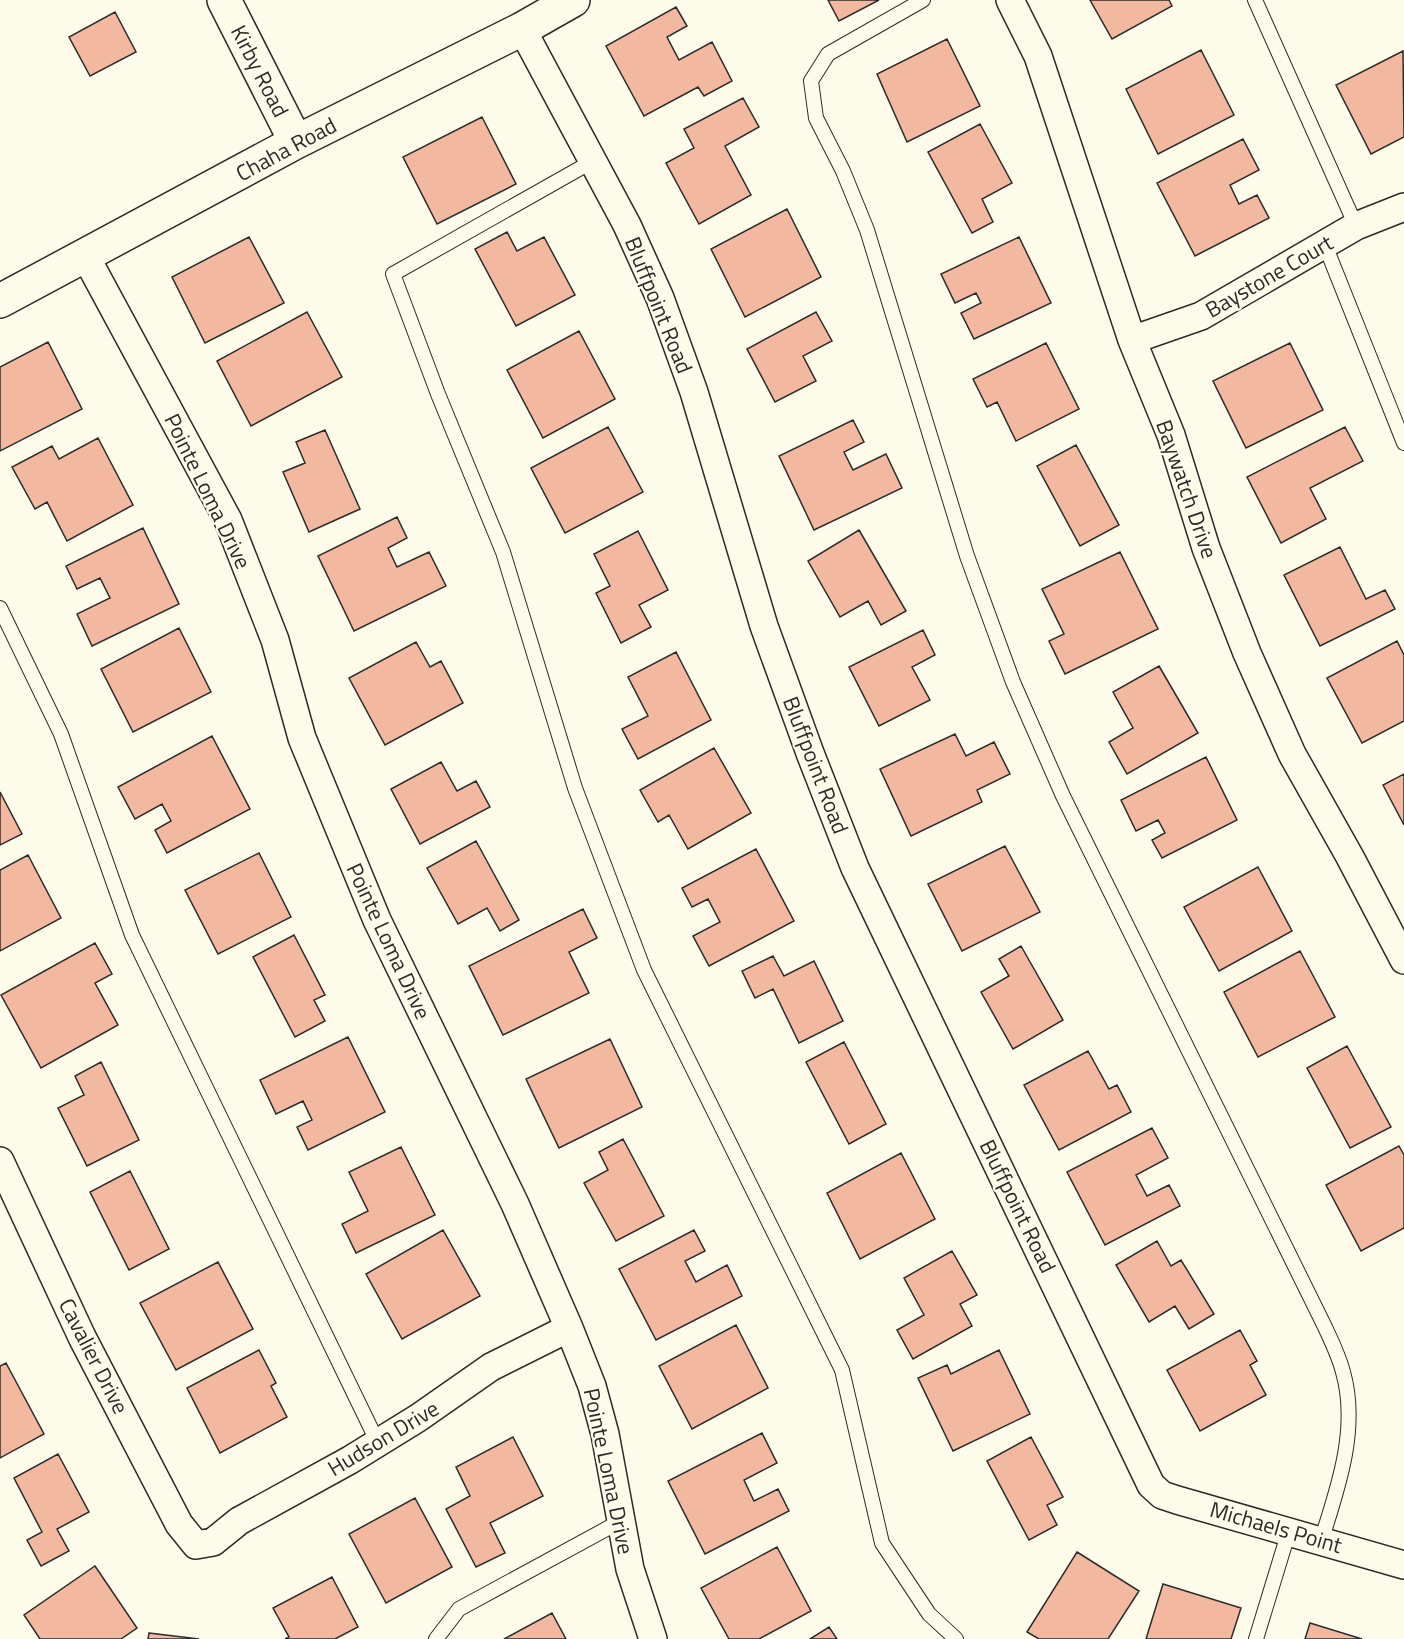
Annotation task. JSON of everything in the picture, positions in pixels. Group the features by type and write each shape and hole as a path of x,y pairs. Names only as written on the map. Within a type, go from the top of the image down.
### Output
{"street":[{"name":"Kirby Road","path":"224,0 296,142"},
{"name":"Chaha Road","path":"0,301 296,142 522,29 573,0"},
{"name":"Baywatch Drive","path":"1010,0 1038,56 1132,340 1171,435 1206,548 1247,653 1292,754 1404,960"},
{"name":"Bluffpoint Road","path":"522,29 627,225 660,298 694,392 764,626 855,868 1151,1485"},
{"name":"Baystone Court","path":"1132,340 1201,316 1356,226 1404,207"},
{"name":"Pointe Loma Drive","path":"86,256 228,520 275,640 303,738 377,920 515,1204 569,1328 592,1386 605,1434 630,1569 653,1639"},
{"name":"Cavalier Drive","path":"0,1161 82,1337 179,1524 196,1545"},
{"name":"Hudson Drive","path":"196,1545 213,1542 238,1521 378,1443 491,1367 569,1328"},
{"name":"Michaels Point","path":"1151,1485 1162,1495 1177,1500 1404,1565"}],"lane":[{"path":"923,0 828,54 811,81 816,118 843,171 867,230 967,556 1013,682 1063,796 1324,1324 1344,1373 1349,1430 1338,1489 1321,1540"},
{"path":"1255,0 1356,226"},
{"path":"593,161 393,274 438,394 503,552 575,788 644,970 842,1370 882,1544 929,1614 956,1639"},
{"path":"1325,245 1404,443"},
{"path":"0,608 61,734 132,935 378,1443"},
{"path":"436,1639 459,1609 621,1521"},
{"path":"1256,1639 1289,1531"}],"building":[{"path":"828,0 879,0 839,21"},
{"path":"1090,0 1169,0 1172,6 1112,39"},
{"path":"676,7 687,26 667,37 679,60 712,42 732,81 704,96 698,87 644,116 606,46"},
{"path":"115,12 136,52 90,76 69,37"},
{"path":"947,39 980,106 907,142 877,74"},
{"path":"1201,50 1234,115 1158,154 1126,89"},
{"path":"1403,51 1404,137 1371,154 1336,85"},
{"path":"743,98 759,127 725,146 751,195 699,224 666,163 694,148 684,129"},
{"path":"482,117 516,184 437,224 403,157"},
{"path":"980,124 1012,183 982,199 993,222 972,233 928,152"},
{"path":"1243,139 1259,170 1230,185 1239,204 1257,195 1269,218 1195,256 1157,183"},
{"path":"787,209 821,277 745,317 711,249"},
{"path":"507,232 517,251 544,237 575,295 516,326 475,249"},
{"path":"249,237 284,303 205,343 172,277"},
{"path":"1019,237 1051,303 974,339 961,313 981,303 976,293 955,303 941,274"},
{"path":"307,312 342,377 251,426 217,361"},
{"path":"816,312 832,341 803,356 816,381 775,402 747,349"},
{"path":"579,331 615,399 543,438 507,370"},
{"path":"48,342 82,409 0,451 0,367"},
{"path":"1046,343 1079,409 1016,441 997,402 987,407 973,379"},
{"path":"1290,343 1323,410 1246,448 1213,381"},
{"path":"853,420 864,442 844,452 853,470 886,454 902,488 814,530 779,456"},
{"path":"608,427 643,492 565,533 531,468"},
{"path":"1345,427 1363,461 1310,488 1326,519 1281,543 1247,477"},
{"path":"325,430 360,509 309,532 283,472 305,463 296,442"},
{"path":"98,438 133,505 67,541 47,502 35,509 12,467 52,446 59,459"},
{"path":"1076,445 1119,525 1080,546 1037,466"},
{"path":"397,517 407,538 388,548 397,567 429,552 446,586 354,631 318,556"},
{"path":"143,528 179,604 92,646 77,614 110,598 100,578 77,589 66,566"},
{"path":"859,530 906,611 881,625 868,601 840,617 808,561"},
{"path":"638,531 668,590 639,605 651,627 621,643 596,593 610,586 594,554"},
{"path":"1340,547 1366,599 1385,590 1395,609 1320,646 1284,575"},
{"path":"1120,552 1158,629 1065,674 1049,641 1064,634 1042,589"},
{"path":"179,628 211,692 133,732 101,669"},
{"path":"923,630 935,655 912,667 930,700 879,726 849,667"},
{"path":"1397,641 1404,655 1404,721 1362,743 1327,678"},
{"path":"416,642 430,667 441,661 463,703 385,745 349,678"},
{"path":"676,652 711,720 638,759 622,729 648,716 628,677"},
{"path":"1159,666 1198,733 1127,774 1109,742 1133,728 1113,692"},
{"path":"955,734 966,756 994,742 1010,774 977,790 982,802 911,836 880,769"},
{"path":"212,736 250,809 167,853 155,830 171,821 162,804 135,819 118,787"},
{"path":"714,748 751,813 688,849 669,815 658,822 640,790"},
{"path":"1206,757 1237,820 1162,858 1152,840 1165,833 1158,820 1136,831 1121,800"},
{"path":"441,762 457,791 476,781 490,807 420,844 391,789"},
{"path":"1404,774 1404,825 1383,785"},
{"path":"0,792 22,834 0,845"},
{"path":"476,841 519,920 500,931 487,908 458,924 427,868"},
{"path":"1005,846 1040,912 962,951 928,884"},
{"path":"756,849 794,921 709,966 693,936 720,922 708,899 692,907 682,888"},
{"path":"259,853 291,917 218,954 185,890"},
{"path":"28,855 61,918 0,951 0,870"},
{"path":"1258,867 1292,931 1219,971 1184,907"},
{"path":"583,909 597,938 569,952 589,993 503,1035 469,966"},
{"path":"294,935 325,995 314,1000 325,1021 295,1037 253,957"},
{"path":"95,943 112,974 95,983 118,1025 41,1068 1,995"},
{"path":"1021,946 1063,1020 1013,1049 981,992 1009,976 999,959"},
{"path":"1300,951 1335,1017 1258,1057 1224,992"},
{"path":"773,956 784,976 814,961 843,1021 799,1043 773,989 755,998 742,971"},
{"path":"348,1037 385,1112 308,1150 297,1127 312,1120 303,1101 276,1114 260,1080"},
{"path":"610,1039 642,1107 559,1148 526,1079"},
{"path":"844,1042 886,1124 849,1144 806,1062"},
{"path":"1347,1046 1391,1127 1350,1148 1307,1068"},
{"path":"1088,1051 1109,1089 1117,1085 1131,1112 1059,1150 1024,1085"},
{"path":"101,1062 139,1140 87,1166 58,1108 84,1095 75,1076"},
{"path":"1152,1128 1168,1158 1136,1175 1147,1196 1169,1185 1180,1206 1105,1245 1067,1172"},
{"path":"623,1139 664,1216 616,1241 584,1183 608,1170 599,1152"},
{"path":"1399,1146 1404,1155 1404,1228 1361,1251 1326,1185"},
{"path":"401,1147 435,1215 356,1253 342,1224 368,1211 349,1172"},
{"path":"901,1153 935,1219 860,1259 827,1193"},
{"path":"130,1171 169,1249 129,1270 90,1192"},
{"path":"443,1230 480,1296 402,1339 366,1274"},
{"path":"694,1230 705,1251 685,1261 696,1282 727,1265 742,1296 656,1340 619,1269"},
{"path":"1157,1241 1171,1266 1181,1260 1214,1314 1189,1329 1175,1306 1149,1322 1116,1265"},
{"path":"952,1251 977,1295 960,1304 972,1326 913,1359 897,1330 924,1315 904,1278"},
{"path":"218,1262 253,1329 176,1370 140,1303"},
{"path":"736,1325 768,1388 692,1429 659,1366"},
{"path":"1240,1330 1257,1361 1250,1365 1266,1395 1200,1431 1167,1370"},
{"path":"259,1350 276,1383 271,1386 287,1417 220,1453 187,1388"},
{"path":"999,1350 1030,1414 953,1451 918,1378 947,1365 951,1374"},
{"path":"6,1363 44,1434 0,1458 0,1366"},
{"path":"762,1433 777,1463 744,1480 754,1501 778,1489 789,1511 705,1554 668,1481"},
{"path":"513,1437 543,1496 490,1523 505,1553 476,1567 446,1509 470,1496 456,1467"},
{"path":"1031,1437 1063,1497 1047,1505 1057,1525 1029,1540 987,1461"},
{"path":"58,1454 89,1512 57,1529 69,1551 41,1566 27,1540 42,1532 14,1478"},
{"path":"415,1498 452,1567 386,1603 349,1534"},
{"path":"777,1547 811,1611 759,1639 729,1639 701,1588"},
{"path":"1077,1552 1139,1591 1108,1639 1039,1639 1027,1632"},
{"path":"95,1566 137,1628 121,1639 40,1639 24,1615"},
{"path":"332,1577 358,1627 335,1639 285,1639 289,1637 273,1608"},
{"path":"1163,1584 1241,1608 1231,1639 1146,1639"},
{"path":"552,1613 566,1639 504,1639"},
{"path":"1310,1623 1362,1639 1305,1639"},
{"path":"829,1627 837,1639 810,1639"},
{"path":"149,1633 199,1639 148,1639"}]}
